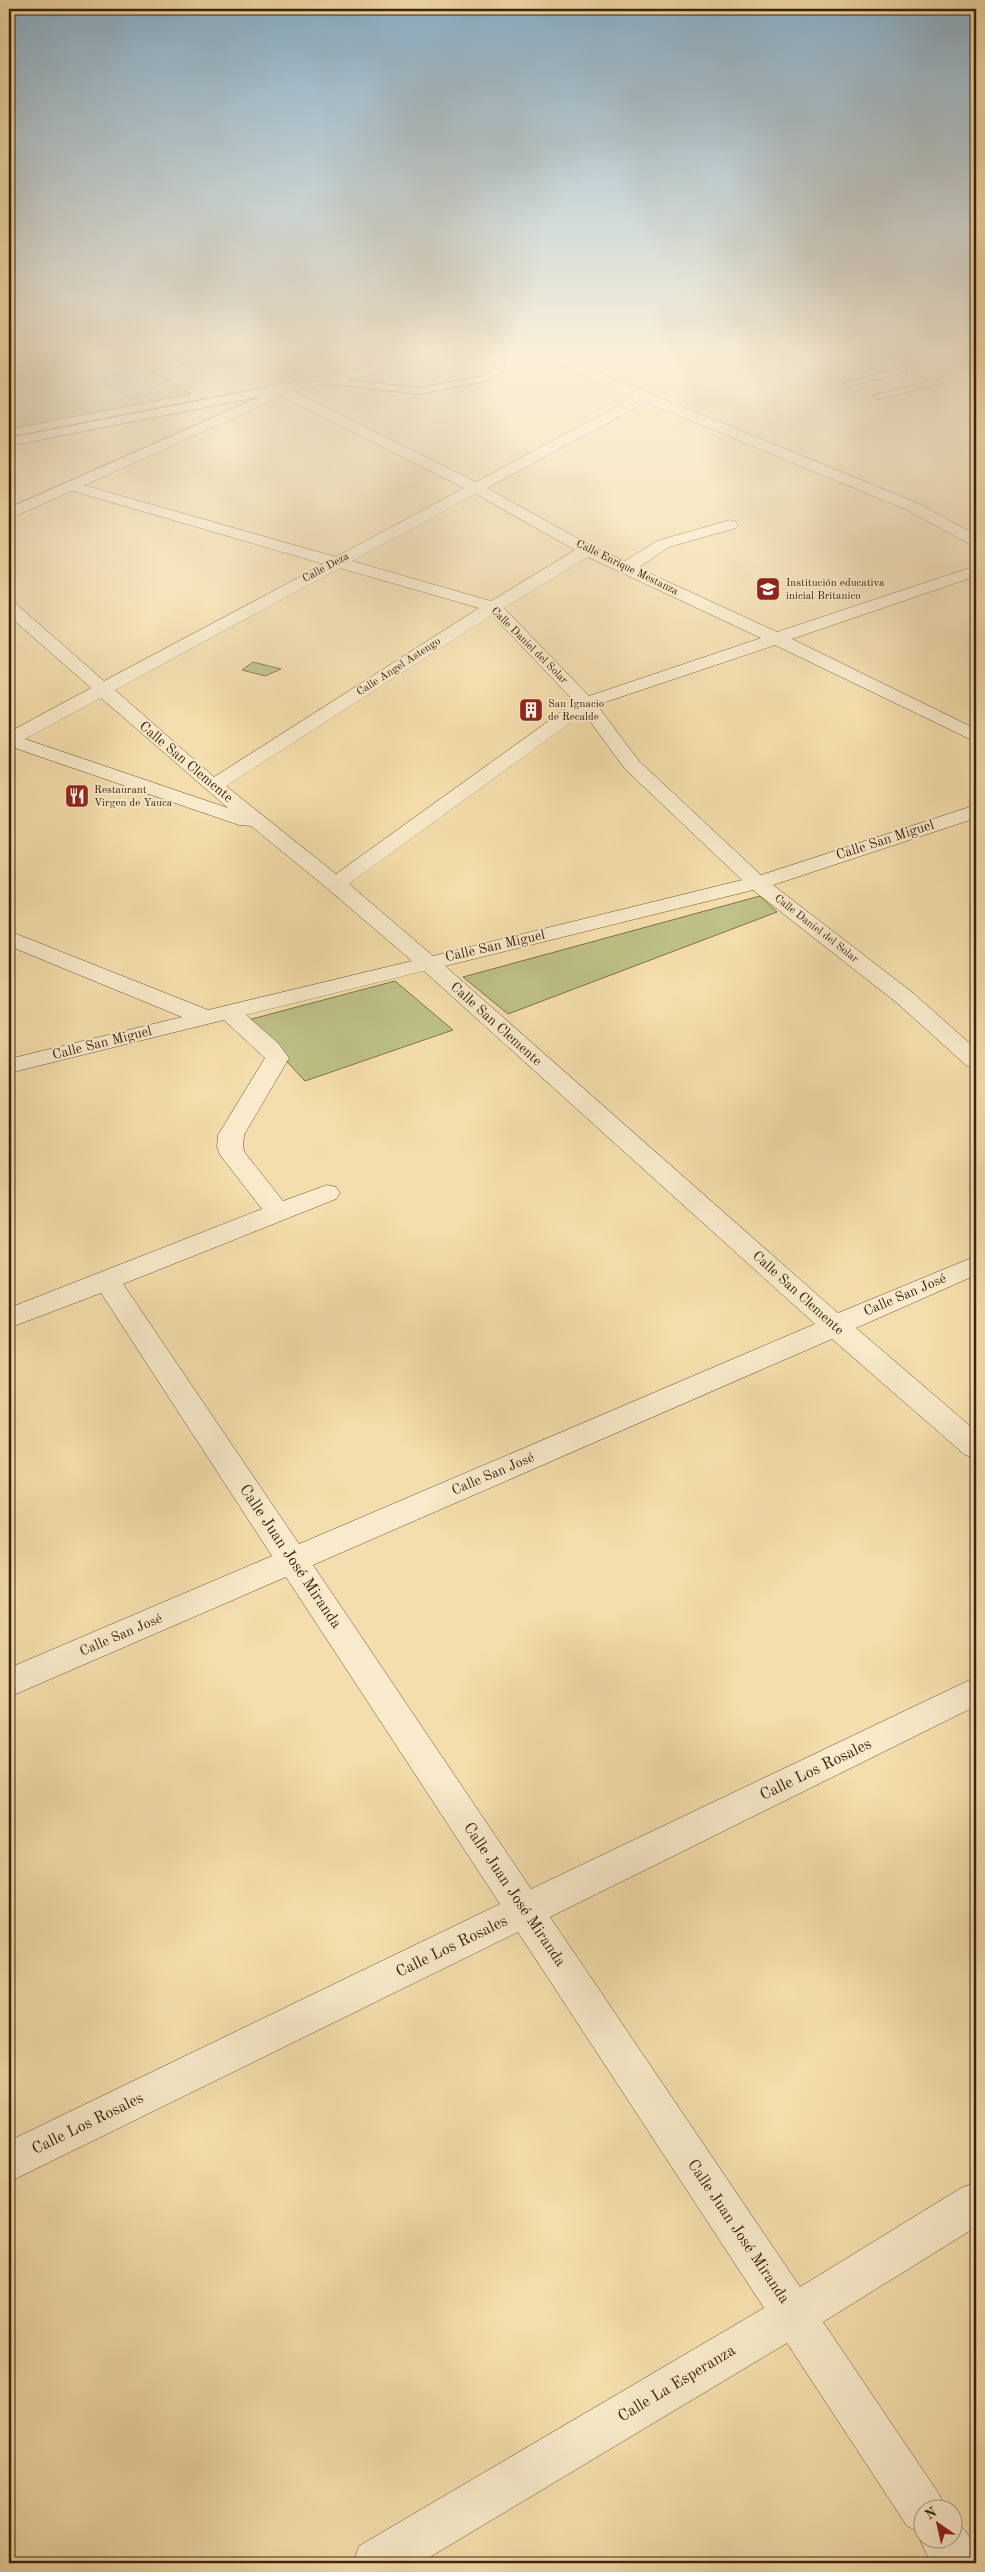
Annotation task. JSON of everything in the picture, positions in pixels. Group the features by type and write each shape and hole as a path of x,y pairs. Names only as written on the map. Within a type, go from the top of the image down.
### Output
{"street":[{"path":"9,514 101,472"},
{"name":"Calle Enrique Mestanza","path":"446,472 587,550 777,639 976,736"},
{"name":"Calle Deza","path":"9,740 506,472"},
{"path":"827,472 912,506 976,541"},
{"name":"Calle Daniel del Solar","path":"71,486 493,607 586,703 632,765 757,883 905,998 976,1061"},
{"path":"626,568 663,544 730,524"},
{"name":"Calle Angel Astengo","path":"213,786 493,607 587,550"},
{"path":"336,884 586,703 976,571"},
{"name":"Calle San Clemente","path":"9,607 101,690 213,786 336,884 427,962 834,1326 976,1447"},
{"path":"9,740 264,827"},
{"name":"Calle San Miguel","path":"9,1066 427,962 757,883 976,811"},
{"path":"9,938 217,1015 270,1048 277,1058 231,1135 230,1147 233,1155 278,1212"},
{"path":"9,1319 327,1193"},
{"name":"Calle San José","path":"9,1683 976,1265"},
{"name":"Calle Juan José Miranda","path":"106,1280 916,2500"},
{"name":"Calle Los Rosales","path":"9,2162 526,1912 976,1691"},
{"name":"Calle La Esperanza","path":"376,2563 794,2315 976,2203"},
{"path":"949,2550 958,2563"}],"green space":[{"path":"253,662 281,669 265,676 242,670"},
{"path":"760,896 777,912 508,1014 463,977"},
{"path":"395,981 453,1030 305,1081 248,1020"}],"place":[{"name":"Institución educativa inicial Britanico","path":"768,589"},
{"name":"San Ignacio de Recalde","path":"531,710"},
{"name":"Restaurant Virgen de Yauca","path":"77,796"}]}
